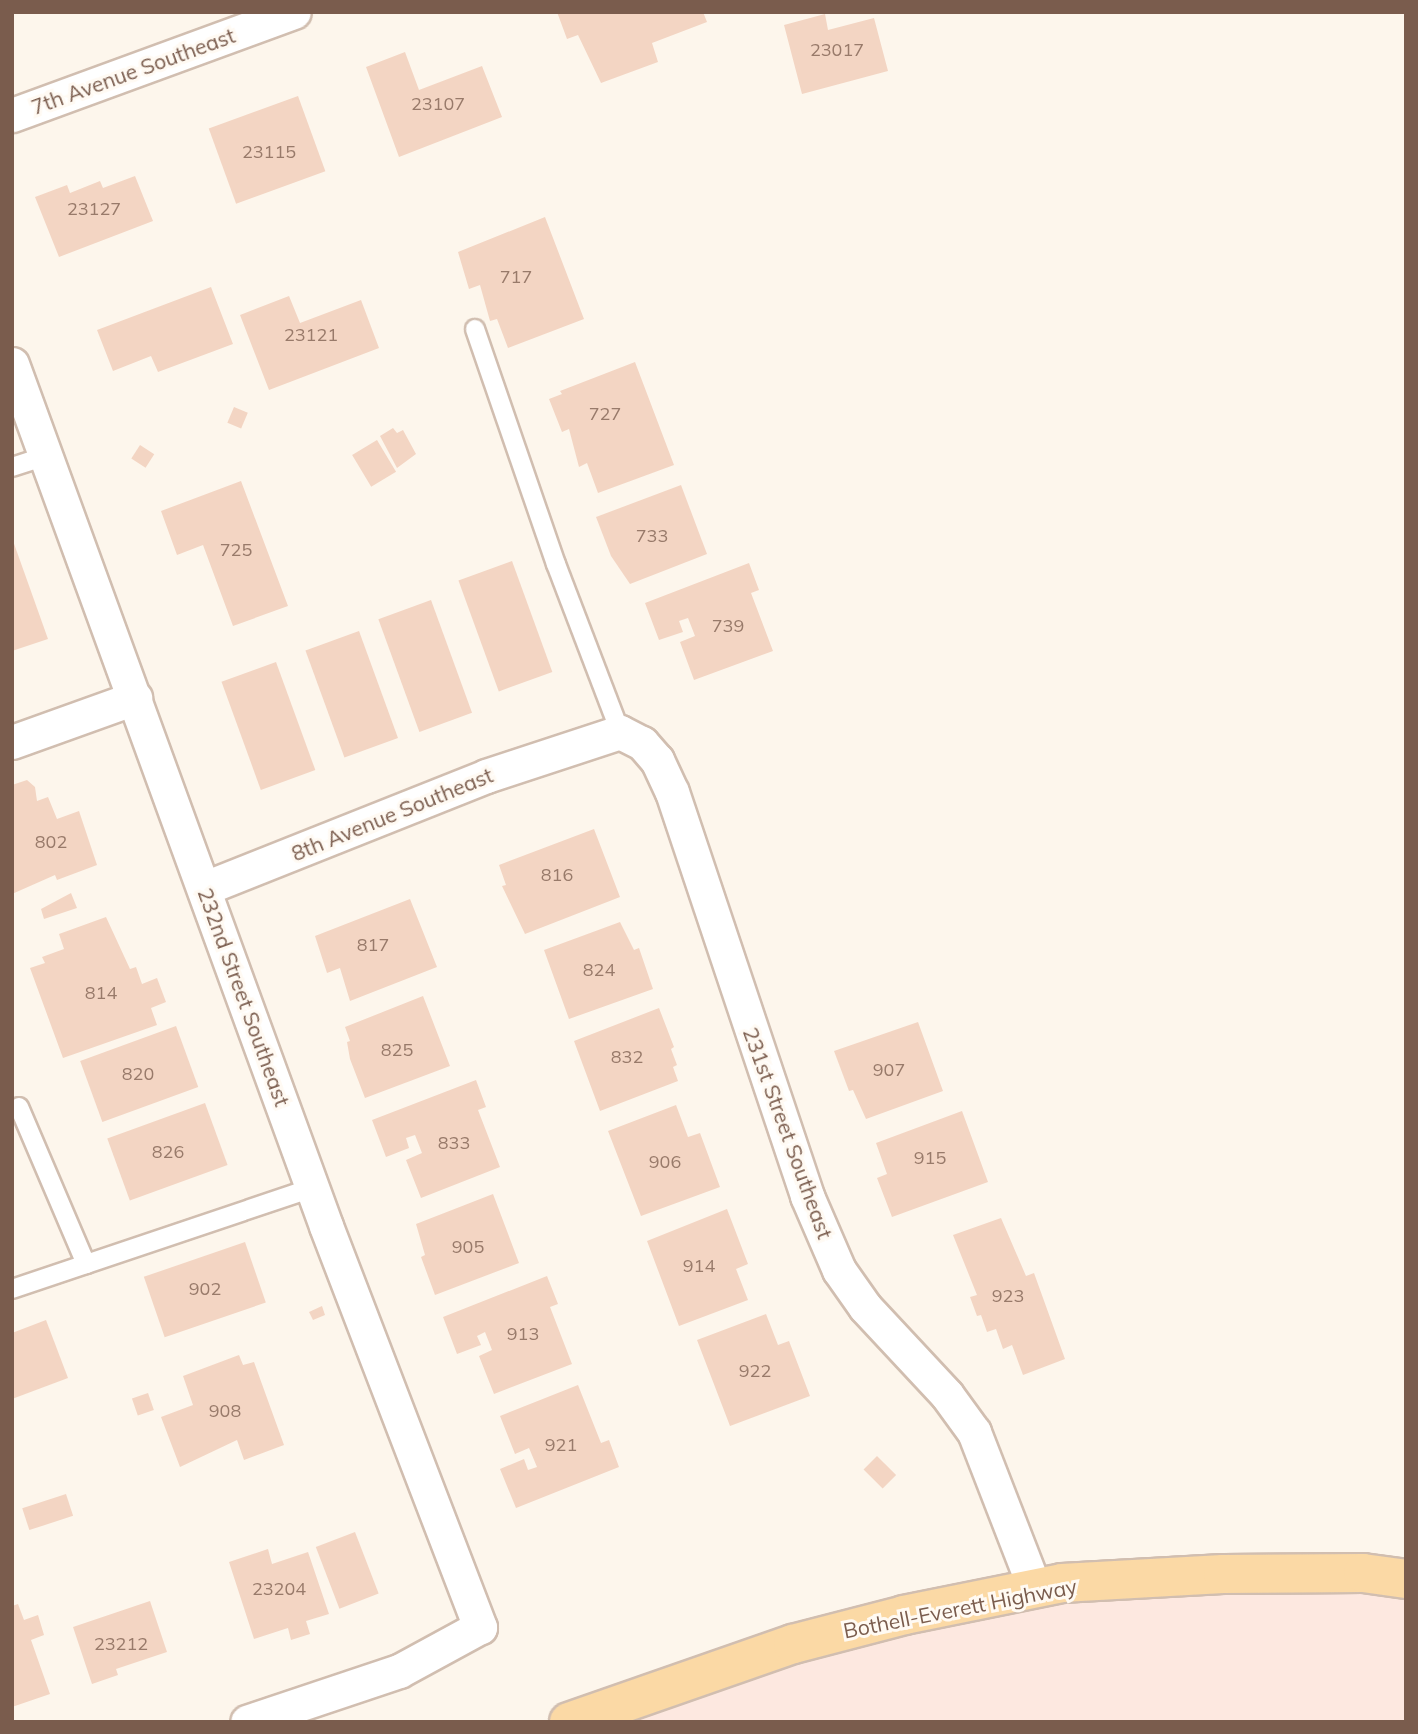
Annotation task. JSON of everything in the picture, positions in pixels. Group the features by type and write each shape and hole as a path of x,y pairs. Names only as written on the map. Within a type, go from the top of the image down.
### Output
{"main road":[{"name":"Bothell-Everett Highway","path":"569,1722 793,1644 1062,1583 1223,1574 1363,1573 1406,1579"}],"street":[{"name":"7th Avenue Southeast","path":"12,115 294,12"},
{"name":"232nd Street Southeast","path":"12,364 312,1188 481,1627 399,1671 247,1722"},
{"path":"12,741 135,698"},
{"name":"8th Avenue Southeast","path":"205,888 386,812 620,732"},
{"name":"231st Street Southeast","path":"620,732 642,743 657,760 672,792 807,1196 839,1270 865,1307 947,1395 974,1432 1035,1589"}],"lane":[{"path":"475,329 556,564 620,732"},
{"path":"12,467 46,456"},
{"path":"19,1107 86,1264"},
{"path":"12,1289 312,1188"}],"shaded area":[{"path":"1062,1583 1406,1591 1406,1722 581,1722"}],"building":[{"path":"557,12 703,12 707,22 652,43 658,62 601,83 578,35 567,39"},
{"path":"825,14 828,30 874,18 888,71 802,94 784,25"},
{"path":"405,52 419,90 482,66 502,117 399,157 366,67"},
{"path":"298,96 325,171 236,204 209,128"},
{"path":"135,176 153,221 59,257 35,197 67,185 70,193 100,181 103,188"},
{"path":"545,217 584,319 508,348 497,319 490,321 480,285 469,289 458,252"},
{"path":"211,287 233,344 158,372 151,356 113,371 97,330"},
{"path":"289,296 300,323 361,300 379,348 269,390 240,315"},
{"path":"635,362 674,465 598,493 587,463 579,467 569,429 562,432 549,399 562,394 560,391"},
{"path":"234,407 248,413 241,429 227,423"},
{"path":"393,428 397,433 403,430 416,454 397,468 380,436"},
{"path":"377,440 396,472 371,487 352,455"},
{"path":"140,445 154,454 146,468 131,458"},
{"path":"241,481 288,606 233,626 203,545 177,555 161,511"},
{"path":"681,485 707,554 630,584 611,556 596,517"},
{"path":"12,538 48,639 12,651"},
{"path":"512,561 552,672 499,691 458,580"},
{"path":"749,563 759,590 751,593 773,651 694,680 680,642 695,636 688,618 679,621 683,632 659,640 645,603"},
{"path":"431,600 472,713 419,732 378,619"},
{"path":"359,631 398,738 344,758 305,650"},
{"path":"276,662 315,770 261,790 221,682"},
{"path":"27,780 35,787 37,801 48,797 57,819 79,811 97,865 57,880 55,875 12,894 12,785"},
{"path":"594,829 620,897 525,934 502,886 506,885 499,865"},
{"path":"71,893 77,908 44,919 41,909"},
{"path":"410,899 437,967 350,1001 340,968 327,973 315,936"},
{"path":"106,917 130,969 136,967 142,984 157,978 166,1002 151,1008 157,1025 63,1058 30,968 45,963 42,957 64,949 59,934"},
{"path":"620,922 634,950 639,948 653,989 569,1019 544,950"},
{"path":"423,996 450,1066 365,1098 350,1059 347,1042 350,1041 345,1027"},
{"path":"659,1008 674,1047 671,1049 677,1065 673,1067 678,1081 600,1111 574,1041"},
{"path":"918,1022 943,1091 866,1119 853,1090 849,1091 834,1051"},
{"path":"176,1026 198,1087 102,1122 80,1061"},
{"path":"476,1080 486,1107 478,1110 500,1167 421,1198 406,1160 422,1153 415,1135 406,1138 409,1148 386,1157 372,1120"},
{"path":"205,1103 228,1165 130,1201 107,1139"},
{"path":"676,1105 688,1137 700,1133 720,1187 641,1216 608,1131"},
{"path":"962,1111 988,1182 892,1217 877,1178 887,1174 876,1143"},
{"path":"493,1194 519,1263 435,1295 421,1257 425,1255 416,1224"},
{"path":"727,1209 748,1264 736,1269 748,1300 679,1326 647,1241"},
{"path":"1001,1218 1026,1276 1034,1273 1065,1359 1023,1375 1012,1345 1003,1349 996,1329 987,1332 981,1315 977,1316 970,1297 977,1295 953,1235"},
{"path":"245,1242 266,1303 165,1337 144,1277"},
{"path":"547,1276 558,1304 550,1307 572,1364 494,1394 479,1356 492,1350 485,1332 477,1336 481,1345 457,1354 443,1317"},
{"path":"322,1306 325,1315 313,1320 309,1312"},
{"path":"766,1314 778,1345 789,1341 810,1396 730,1426 697,1340"},
{"path":"46,1320 68,1378 12,1399 12,1333"},
{"path":"239,1355 243,1365 254,1362 284,1445 244,1460 237,1440 180,1467 161,1417 193,1405 183,1376"},
{"path":"578,1385 601,1443 609,1440 619,1467 516,1508 500,1469 524,1459 528,1470 537,1467 529,1448 515,1454 500,1416"},
{"path":"148,1393 154,1410 138,1416 132,1399"},
{"path":"877,1456 896,1475 883,1489 864,1469"},
{"path":"66,1494 73,1516 29,1530 22,1508"},
{"path":"355,1532 379,1594 339,1609 316,1547"},
{"path":"268,1549 272,1564 308,1552 329,1614 306,1621 310,1634 291,1640 288,1628 254,1639 229,1562"},
{"path":"150,1601 167,1652 116,1669 118,1675 92,1684 73,1627"},
{"path":"18,1604 24,1620 38,1615 44,1635 31,1640 50,1694 12,1707 12,1606"}]}
